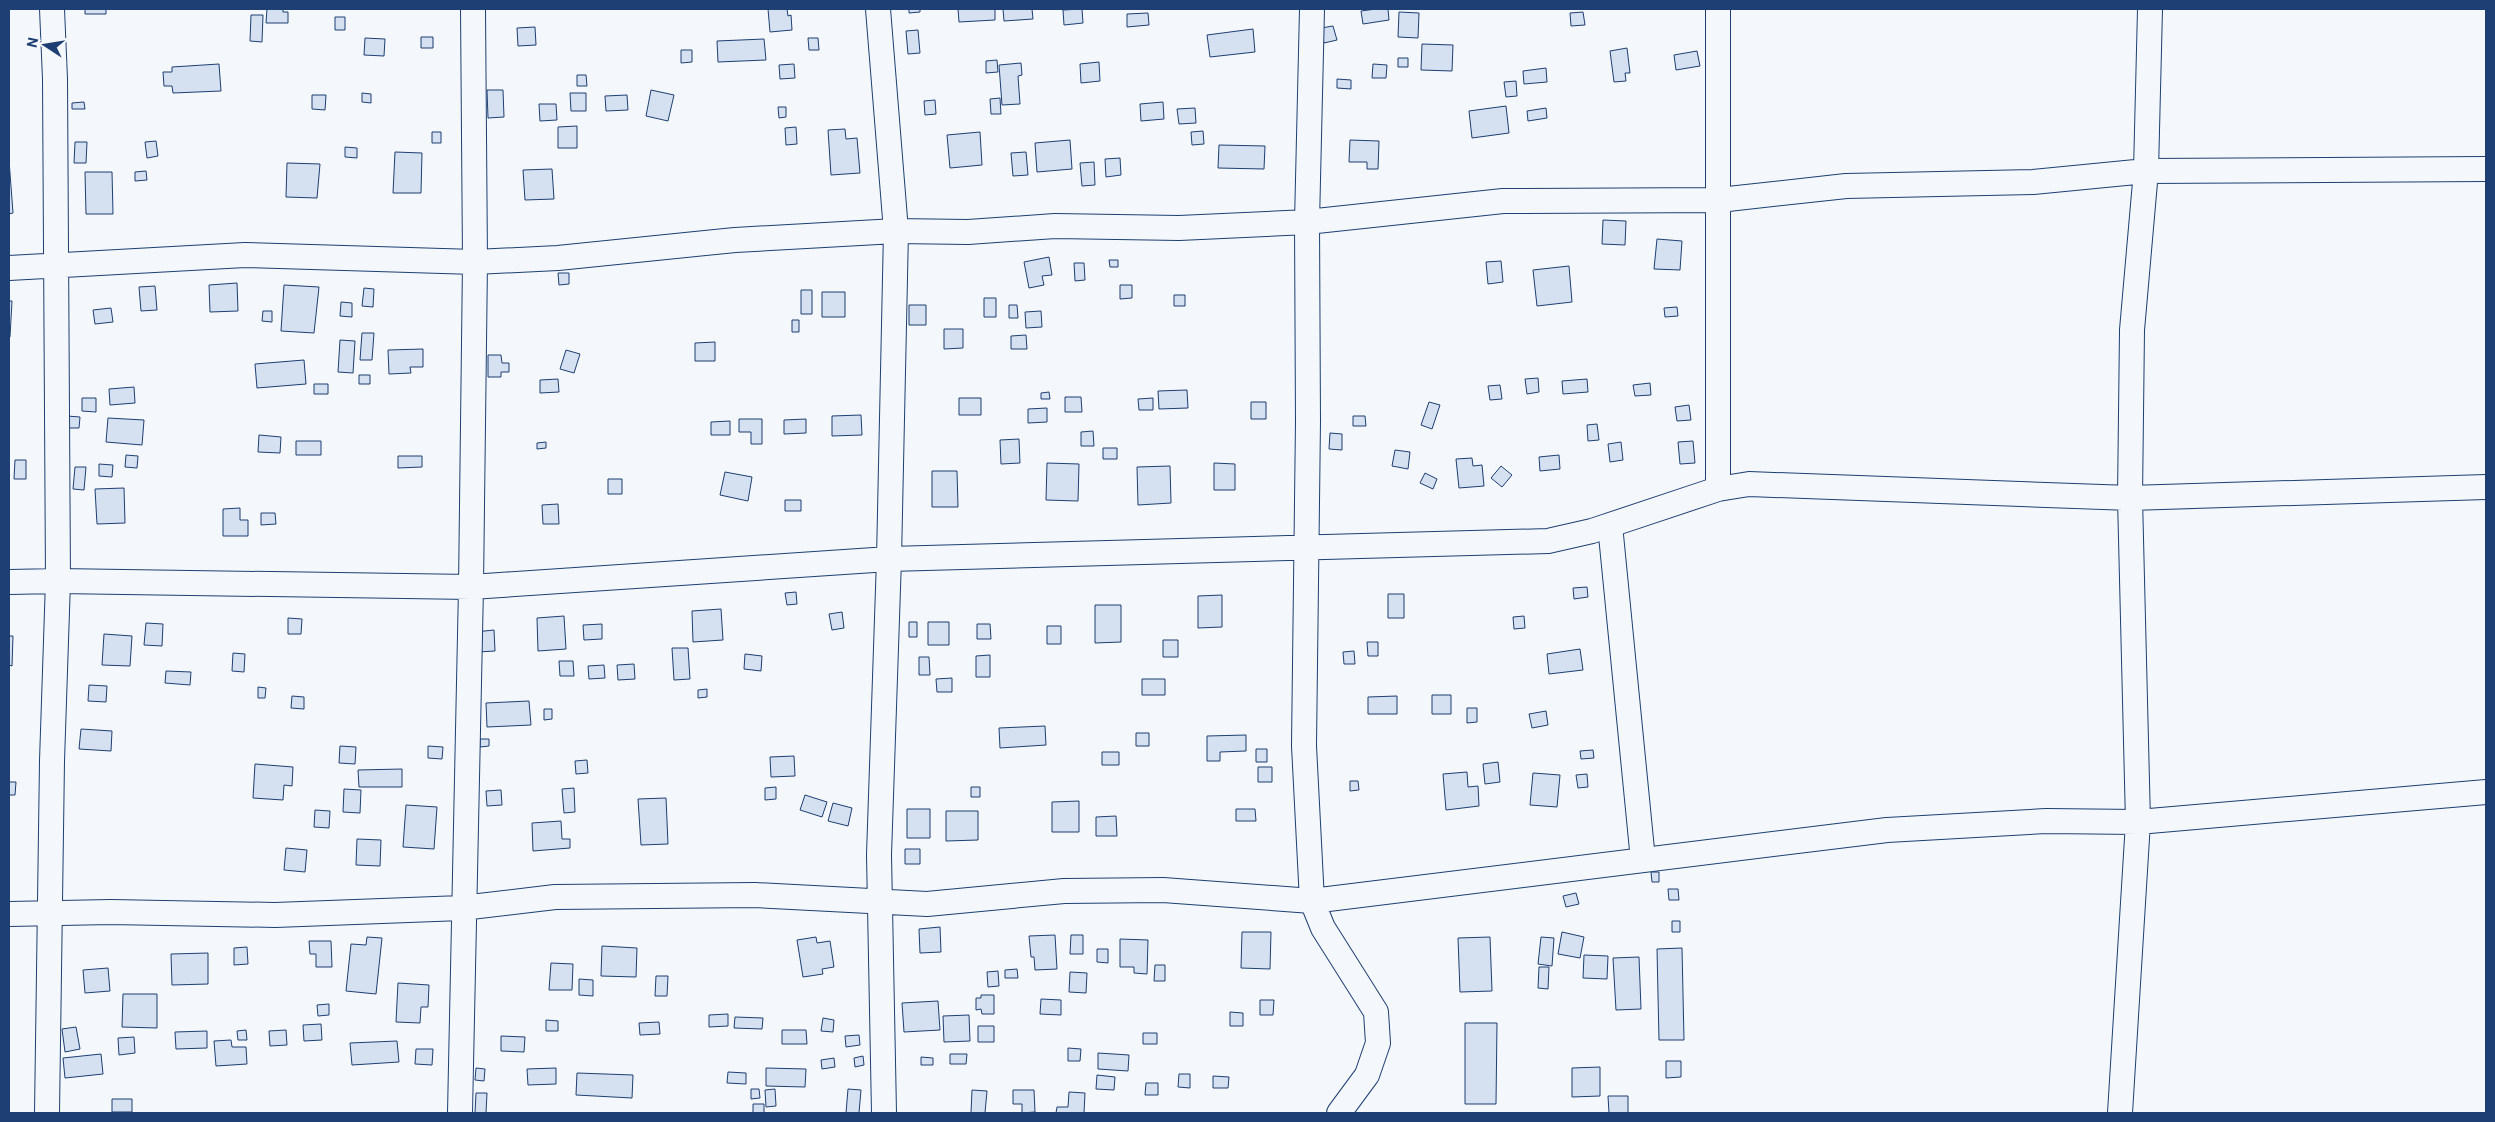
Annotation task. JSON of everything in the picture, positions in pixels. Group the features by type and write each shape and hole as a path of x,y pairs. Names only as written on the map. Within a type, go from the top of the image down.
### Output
{"street":[{"path":"47,1113 52,761 58,581 52,9"},
{"path":"460,1113 462,908 471,587 475,262 473,9"},
{"path":"878,9 896,232 889,559 879,855 884,1113"},
{"path":"1312,9 1307,222 1307,546 1304,746 1312,901 1323,928 1376,1012 1378,1043 1367,1075 1340,1113"},
{"path":"1718,9 1718,489"},
{"path":"2120,1113 2138,822 2130,498 2132,330 2146,171 2150,9"},
{"path":"9,268 244,255 475,262 558,258 735,240 896,232 968,232 1055,226 1179,228 1307,222 1503,200 1719,200 1846,186 2033,182 2146,171 2486,169"},
{"path":"9,582 58,581 471,587 889,559 1307,546 1548,541 1610,526 1718,489 1749,484 2130,498 2486,487"},
{"path":"1610,526 1642,860"},
{"path":"9,914 110,912 275,915 462,908 555,897 755,895 927,904 1064,891 1163,890 1312,901 1887,830 2046,821 2138,822 2486,792"}],"building":[{"path":"85,9 106,9 106,14 85,14"},
{"path":"267,9 283,9 283,12 288,12 288,23 266,23"},
{"path":"768,9 787,9 788,16 791,15 792,30 770,32"},
{"path":"909,9 920,9 920,12 909,13"},
{"path":"958,9 995,9 995,20 959,22"},
{"path":"1003,9 1032,9 1033,19 1004,21"},
{"path":"1082,9 1083,23 1064,25 1063,10"},
{"path":"1388,9 1389,20 1363,24 1361,11"},
{"path":"1399,12 1419,13 1418,38 1398,37"},
{"path":"1583,12 1585,25 1571,26 1570,13"},
{"path":"1148,13 1149,25 1127,27 1127,14"},
{"path":"251,15 263,15 262,42 250,41"},
{"path":"335,17 345,17 345,30 335,30"},
{"path":"1333,26 1337,40 1324,43 1321,28"},
{"path":"535,27 536,45 518,46 517,28"},
{"path":"1253,29 1255,52 1210,57 1207,35"},
{"path":"918,30 920,53 908,54 906,31"},
{"path":"421,37 433,37 433,48 421,48"},
{"path":"365,38 385,39 384,56 364,55"},
{"path":"808,38 818,38 819,50 809,50"},
{"path":"764,39 766,60 718,62 717,41"},
{"path":"1422,44 1453,45 1452,71 1421,70"},
{"path":"1627,48 1630,73 1625,73 1626,81 1614,82 1610,51"},
{"path":"681,50 692,50 692,62 681,63"},
{"path":"1697,51 1700,66 1676,70 1674,55"},
{"path":"1398,58 1408,58 1408,67 1398,67"},
{"path":"997,60 998,72 986,73 986,61"},
{"path":"1099,62 1100,81 1081,83 1080,64"},
{"path":"1021,63 1022,75 1018,76 1020,104 1002,105 999,65"},
{"path":"219,64 221,91 173,93 172,86 164,86 163,72 172,72 172,67"},
{"path":"794,64 795,78 780,79 779,65"},
{"path":"1373,64 1387,65 1386,78 1372,78"},
{"path":"1546,68 1547,82 1524,84 1523,71"},
{"path":"577,75 586,75 587,86 577,86"},
{"path":"1337,79 1351,80 1351,89 1337,88"},
{"path":"1516,81 1517,96 1506,97 1504,82"},
{"path":"487,90 503,90 504,117 488,118"},
{"path":"651,90 674,95 668,121 646,116"},
{"path":"362,93 371,94 371,103 362,102"},
{"path":"570,93 586,93 586,111 571,111"},
{"path":"312,95 326,95 325,110 312,109"},
{"path":"627,95 628,110 606,111 605,96"},
{"path":"1000,98 1001,114 991,114 990,99"},
{"path":"935,100 936,114 925,115 924,101"},
{"path":"84,102 85,109 72,109 72,103"},
{"path":"1163,102 1164,119 1141,121 1140,104"},
{"path":"539,104 556,104 557,120 540,121"},
{"path":"1506,106 1509,133 1472,138 1469,111"},
{"path":"778,107 786,107 786,117 779,118"},
{"path":"1195,108 1196,123 1179,124 1177,109"},
{"path":"1546,108 1547,118 1528,121 1527,111"},
{"path":"577,126 577,148 558,148 558,127"},
{"path":"796,127 797,144 786,145 785,128"},
{"path":"845,129 846,139 857,138 860,173 831,175 828,130"},
{"path":"1203,131 1204,144 1192,145 1191,132"},
{"path":"432,132 441,132 441,143 432,143"},
{"path":"980,132 982,165 950,168 947,135"},
{"path":"1070,140 1072,169 1037,172 1035,143"},
{"path":"1350,140 1379,141 1378,169 1367,169 1367,162 1349,162"},
{"path":"156,141 158,156 147,158 145,142"},
{"path":"75,142 87,142 86,163 74,163"},
{"path":"1219,145 1265,146 1264,169 1218,168"},
{"path":"345,147 357,148 357,158 345,157"},
{"path":"395,152 422,153 421,193 393,193"},
{"path":"1026,152 1028,175 1013,176 1011,153"},
{"path":"1120,158 1121,175 1106,177 1105,159"},
{"path":"9,160 13,213 9,214"},
{"path":"1094,162 1095,185 1082,186 1080,163"},
{"path":"287,163 320,164 317,198 286,197"},
{"path":"552,169 554,199 525,200 523,170"},
{"path":"146,171 147,180 135,181 135,172"},
{"path":"85,172 112,172 113,214 86,214"},
{"path":"1603,220 1626,221 1625,245 1602,244"},
{"path":"1657,239 1682,241 1680,270 1654,269"},
{"path":"1049,257 1052,275 1042,276 1044,285 1029,288 1024,262"},
{"path":"1109,260 1118,260 1118,267 1110,267"},
{"path":"1501,261 1503,282 1488,284 1486,262"},
{"path":"1074,263 1084,263 1085,280 1075,281"},
{"path":"1569,266 1572,302 1537,306 1533,270"},
{"path":"558,273 569,273 569,284 559,285"},
{"path":"237,283 238,311 210,312 209,285"},
{"path":"284,285 319,287 314,333 281,331"},
{"path":"1120,285 1132,285 1132,298 1120,299"},
{"path":"155,286 157,310 141,311 139,287"},
{"path":"364,288 374,289 373,307 362,306"},
{"path":"801,290 812,290 812,314 801,314"},
{"path":"822,292 845,292 845,317 822,317"},
{"path":"1174,295 1185,295 1185,306 1174,306"},
{"path":"984,298 996,298 996,317 984,317"},
{"path":"9,301 12,301 10,337 9,337"},
{"path":"341,302 352,303 352,317 340,316"},
{"path":"909,305 926,305 926,325 909,325"},
{"path":"1009,305 1017,305 1018,318 1009,318"},
{"path":"1677,307 1678,316 1665,317 1664,308"},
{"path":"111,308 113,322 95,324 93,310"},
{"path":"263,311 272,311 272,322 262,321"},
{"path":"1041,311 1042,327 1026,328 1025,312"},
{"path":"792,320 799,320 799,332 792,332"},
{"path":"944,329 963,329 963,348 944,349"},
{"path":"362,333 374,333 372,360 360,360"},
{"path":"1026,335 1027,349 1011,349 1011,336"},
{"path":"340,340 355,341 353,373 338,372"},
{"path":"715,342 715,361 695,361 695,343"},
{"path":"423,349 423,367 410,367 411,373 389,374 388,350"},
{"path":"566,350 580,354 574,373 560,369"},
{"path":"488,355 501,355 502,363 509,363 509,372 501,372 501,377 488,377"},
{"path":"304,360 306,384 257,388 255,364"},
{"path":"359,375 370,375 370,384 359,384"},
{"path":"1538,378 1539,392 1527,394 1525,379"},
{"path":"558,379 559,392 540,393 540,380"},
{"path":"1587,379 1588,392 1563,394 1562,381"},
{"path":"1650,383 1651,395 1635,396 1633,385"},
{"path":"314,384 328,384 328,394 314,394"},
{"path":"1500,385 1502,399 1490,400 1488,386"},
{"path":"134,387 135,403 110,405 109,389"},
{"path":"1187,390 1188,408 1159,409 1158,391"},
{"path":"1049,392 1050,399 1041,399 1041,393"},
{"path":"1065,397 1081,397 1082,412 1065,412"},
{"path":"82,398 96,398 96,412 82,411"},
{"path":"959,398 981,398 981,415 959,415"},
{"path":"1153,398 1153,410 1139,410 1138,399"},
{"path":"1251,402 1266,402 1266,419 1251,419"},
{"path":"1429,402 1440,405 1432,429 1421,425"},
{"path":"1689,405 1691,420 1677,421 1675,407"},
{"path":"1047,408 1047,422 1028,423 1028,409"},
{"path":"861,415 862,435 832,436 832,416"},
{"path":"67,416 80,417 79,428 66,428"},
{"path":"1353,416 1365,416 1366,426 1353,426"},
{"path":"108,418 144,420 142,445 106,442"},
{"path":"739,419 762,419 762,444 751,444 751,432 739,432"},
{"path":"806,419 806,433 784,434 784,420"},
{"path":"730,421 730,435 711,435 711,422"},
{"path":"1597,424 1599,440 1588,441 1587,425"},
{"path":"1093,431 1094,446 1081,446 1081,432"},
{"path":"1330,433 1342,434 1342,450 1329,449"},
{"path":"259,435 281,437 280,453 258,452"},
{"path":"1019,439 1020,463 1001,464 1000,440"},
{"path":"296,441 321,441 321,455 296,455"},
{"path":"1693,441 1695,463 1680,464 1678,442"},
{"path":"546,442 546,448 537,449 537,443"},
{"path":"1621,442 1623,460 1610,462 1608,444"},
{"path":"1103,448 1117,448 1117,459 1103,459"},
{"path":"1395,450 1410,452 1408,469 1392,466"},
{"path":"126,455 138,456 137,468 125,467"},
{"path":"1559,455 1560,469 1540,471 1539,457"},
{"path":"398,456 422,456 422,467 398,468"},
{"path":"1472,458 1473,466 1482,465 1484,486 1459,488 1456,459"},
{"path":"15,460 26,460 26,479 14,479"},
{"path":"1047,463 1079,464 1078,501 1046,500"},
{"path":"1214,463 1235,464 1235,490 1214,490"},
{"path":"99,464 113,465 112,477 99,476"},
{"path":"1170,466 1171,503 1138,505 1137,467"},
{"path":"1501,466 1512,475 1502,487 1491,478"},
{"path":"75,467 86,467 84,490 73,489"},
{"path":"932,471 957,471 958,507 932,507"},
{"path":"725,472 752,477 748,501 720,495"},
{"path":"1425,473 1437,479 1433,489 1420,483"},
{"path":"608,479 622,479 622,494 608,494"},
{"path":"124,488 125,523 97,524 95,489"},
{"path":"785,500 801,500 801,511 785,511"},
{"path":"558,504 559,524 543,524 542,505"},
{"path":"240,508 240,520 248,520 248,536 223,536 223,509"},
{"path":"261,513 275,513 276,524 261,525"},
{"path":"1587,587 1588,597 1574,599 1573,588"},
{"path":"796,592 797,604 787,605 785,593"},
{"path":"1388,594 1404,594 1404,618 1388,618"},
{"path":"1222,595 1222,627 1198,628 1198,596"},
{"path":"1095,605 1121,605 1121,642 1095,643"},
{"path":"721,609 723,640 693,642 692,611"},
{"path":"842,612 844,628 832,630 829,614"},
{"path":"564,616 566,649 538,651 537,618"},
{"path":"1524,616 1525,628 1514,629 1513,617"},
{"path":"288,618 302,619 301,634 288,634"},
{"path":"909,622 917,622 917,637 909,637"},
{"path":"928,622 949,622 949,645 928,645"},
{"path":"146,623 163,624 162,646 144,645"},
{"path":"602,624 602,639 584,640 583,625"},
{"path":"977,624 990,624 991,639 977,639"},
{"path":"1047,626 1061,626 1061,644 1047,644"},
{"path":"494,630 495,651 477,652 475,632"},
{"path":"104,634 132,636 130,666 102,665"},
{"path":"9,636 13,636 12,666 9,665"},
{"path":"1163,640 1178,640 1178,657 1163,657"},
{"path":"1367,642 1378,642 1378,656 1368,656"},
{"path":"672,648 688,648 690,679 674,680"},
{"path":"1580,649 1583,670 1549,674 1547,654"},
{"path":"1354,651 1355,664 1344,664 1343,652"},
{"path":"233,653 245,654 244,672 232,671"},
{"path":"745,654 762,656 761,671 744,669"},
{"path":"990,655 990,677 976,677 976,656"},
{"path":"919,657 929,657 930,675 919,675"},
{"path":"559,661 573,661 574,676 560,676"},
{"path":"634,664 635,679 618,680 617,665"},
{"path":"604,665 605,678 589,679 588,666"},
{"path":"166,671 191,672 190,685 165,683"},
{"path":"952,678 952,692 937,692 936,679"},
{"path":"1142,679 1165,679 1165,695 1142,695"},
{"path":"89,685 107,686 106,702 88,701"},
{"path":"258,687 266,688 265,698 258,698"},
{"path":"707,689 707,697 698,698 698,690"},
{"path":"1432,695 1451,695 1451,714 1432,714"},
{"path":"292,696 304,697 304,709 291,708"},
{"path":"1397,696 1397,714 1368,714 1368,697"},
{"path":"529,701 531,725 487,727 486,703"},
{"path":"1467,708 1477,708 1477,722 1467,723"},
{"path":"544,709 552,709 552,719 544,720"},
{"path":"1546,711 1548,725 1532,728 1529,714"},
{"path":"1045,726 1046,745 1000,748 999,728"},
{"path":"81,729 112,731 111,751 79,749"},
{"path":"1136,733 1149,733 1149,746 1136,746"},
{"path":"1246,735 1246,751 1220,752 1220,761 1207,761 1207,736"},
{"path":"480,739 489,739 489,746 480,747"},
{"path":"340,746 356,747 355,764 339,763"},
{"path":"428,746 443,747 442,759 428,758"},
{"path":"1256,749 1267,749 1267,762 1256,762"},
{"path":"1593,750 1594,758 1581,759 1580,751"},
{"path":"1102,752 1119,752 1119,765 1102,765"},
{"path":"794,756 795,776 771,777 770,757"},
{"path":"587,760 588,773 576,774 575,761"},
{"path":"1498,762 1500,782 1485,784 1483,764"},
{"path":"255,764 293,767 292,786 284,785 283,800 253,798"},
{"path":"1258,767 1272,767 1272,782 1258,782"},
{"path":"402,769 402,787 359,787 358,770"},
{"path":"1467,772 1468,787 1478,786 1479,806 1446,810 1443,774"},
{"path":"1533,773 1560,775 1557,807 1530,805"},
{"path":"1587,774 1588,787 1578,788 1576,775"},
{"path":"1350,781 1358,781 1359,790 1350,791"},
{"path":"9,782 16,782 15,795 9,795"},
{"path":"776,787 776,799 765,800 765,788"},
{"path":"971,787 980,787 980,797 971,797"},
{"path":"574,788 575,812 564,813 562,789"},
{"path":"344,789 361,790 360,813 343,812"},
{"path":"501,790 502,805 487,806 486,791"},
{"path":"805,795 827,802 822,817 800,810"},
{"path":"666,798 668,844 641,845 638,799"},
{"path":"1079,801 1079,832 1052,832 1052,802"},
{"path":"833,803 852,808 848,826 828,821"},
{"path":"406,805 437,807 434,849 403,847"},
{"path":"907,809 930,809 930,838 907,838"},
{"path":"1236,809 1255,809 1256,821 1236,821"},
{"path":"315,810 330,811 329,828 314,827"},
{"path":"946,811 978,811 978,840 946,841"},
{"path":"1116,816 1117,836 1096,836 1096,817"},
{"path":"561,821 562,839 570,839 570,848 533,851 532,823"},
{"path":"357,839 381,840 380,866 356,865"},
{"path":"286,848 307,850 305,872 284,870"},
{"path":"905,849 920,849 920,864 905,864"},
{"path":"1651,872 1659,872 1659,882 1652,882"},
{"path":"1668,889 1678,889 1679,900 1669,900"},
{"path":"1576,893 1579,904 1566,907 1563,896"},
{"path":"1672,921 1680,921 1680,932 1672,932"},
{"path":"940,927 941,952 920,953 919,929"},
{"path":"1242,932 1271,932 1270,969 1241,968"},
{"path":"1562,932 1584,937 1580,958 1558,954"},
{"path":"1055,935 1057,969 1035,970 1034,957 1031,957 1029,936"},
{"path":"1071,935 1083,935 1083,954 1070,954"},
{"path":"367,937 382,938 376,994 346,991 351,944 366,945"},
{"path":"816,937 817,943 830,941 834,967 822,969 823,974 803,977 797,940"},
{"path":"1490,937 1492,991 1460,992 1458,938"},
{"path":"1541,937 1554,938 1552,966 1538,964"},
{"path":"1120,939 1148,940 1147,974 1134,973 1134,967 1120,967"},
{"path":"309,941 331,941 332,967 316,967 316,954 310,954"},
{"path":"602,946 637,948 636,977 601,976"},
{"path":"247,947 248,964 234,965 234,948"},
{"path":"1682,948 1684,1040 1659,1040 1657,949"},
{"path":"1097,949 1108,949 1108,963 1097,962"},
{"path":"208,953 208,984 172,985 171,954"},
{"path":"1584,955 1608,956 1607,979 1583,978"},
{"path":"1639,957 1641,1009 1616,1010 1613,958"},
{"path":"551,963 573,964 572,990 549,990"},
{"path":"1155,965 1165,965 1165,981 1154,981"},
{"path":"1539,967 1549,967 1548,989 1538,988"},
{"path":"108,968 110,991 85,993 83,970"},
{"path":"1017,969 1018,978 1005,978 1005,970"},
{"path":"998,971 999,986 988,987 987,972"},
{"path":"1070,972 1087,973 1086,993 1069,992"},
{"path":"656,976 668,976 667,996 655,996"},
{"path":"579,979 593,980 593,996 579,995"},
{"path":"398,983 429,985 428,1007 421,1007 420,1023 396,1022"},
{"path":"123,994 157,994 157,1028 122,1027"},
{"path":"981,995 994,995 994,1014 982,1014 981,1009 976,1010 976,998 981,998"},
{"path":"1041,999 1061,1000 1061,1015 1040,1014"},
{"path":"1260,1000 1274,1000 1273,1015 1260,1015"},
{"path":"938,1001 940,1030 904,1032 902,1003"},
{"path":"329,1004 329,1015 318,1016 317,1005"},
{"path":"1230,1012 1243,1013 1243,1026 1230,1026"},
{"path":"728,1014 728,1026 709,1027 709,1015"},
{"path":"969,1015 970,1041 944,1042 943,1016"},
{"path":"735,1017 763,1018 762,1029 734,1028"},
{"path":"823,1018 834,1020 833,1032 821,1031"},
{"path":"546,1020 558,1021 558,1031 546,1031"},
{"path":"659,1022 660,1034 640,1035 639,1023"},
{"path":"1465,1023 1497,1023 1496,1104 1465,1104"},
{"path":"321,1024 322,1040 304,1041 303,1025"},
{"path":"978,1026 994,1026 994,1042 978,1042"},
{"path":"76,1027 80,1049 65,1052 62,1029"},
{"path":"246,1030 247,1040 238,1040 237,1031"},
{"path":"286,1030 287,1045 270,1046 269,1031"},
{"path":"782,1030 806,1030 807,1044 782,1044"},
{"path":"207,1031 207,1048 176,1049 175,1032"},
{"path":"1143,1033 1157,1033 1157,1044 1143,1044"},
{"path":"859,1035 860,1045 846,1047 845,1036"},
{"path":"501,1036 525,1037 524,1052 501,1051"},
{"path":"134,1037 135,1053 119,1055 118,1038"},
{"path":"231,1040 232,1047 246,1047 247,1064 216,1066 214,1041"},
{"path":"397,1041 399,1062 352,1065 350,1043"},
{"path":"1068,1048 1081,1049 1080,1061 1068,1061"},
{"path":"416,1049 433,1049 432,1065 415,1064"},
{"path":"1098,1053 1129,1055 1128,1071 1098,1069"},
{"path":"101,1054 103,1074 65,1078 63,1058"},
{"path":"950,1054 967,1054 966,1064 950,1064"},
{"path":"863,1056 864,1065 855,1067 854,1058"},
{"path":"921,1057 933,1058 933,1065 921,1065"},
{"path":"834,1058 835,1067 822,1069 821,1060"},
{"path":"1666,1061 1681,1061 1681,1077 1666,1078"},
{"path":"1600,1067 1600,1096 1572,1097 1572,1068"},
{"path":"476,1068 485,1069 484,1081 475,1080"},
{"path":"556,1068 556,1084 528,1085 527,1069"},
{"path":"766,1068 806,1069 805,1087 766,1086"},
{"path":"728,1072 746,1073 746,1084 727,1083"},
{"path":"577,1073 633,1075 632,1098 576,1095"},
{"path":"1179,1074 1190,1074 1190,1088 1178,1087"},
{"path":"1097,1075 1115,1077 1114,1090 1096,1089"},
{"path":"1213,1076 1229,1077 1228,1088 1213,1088"},
{"path":"1146,1083 1158,1083 1158,1095 1145,1095"},
{"path":"751,1089 759,1089 760,1098 751,1099"},
{"path":"775,1089 776,1106 766,1107 765,1090"},
{"path":"848,1089 861,1090 859,1113 846,1113"},
{"path":"972,1090 987,1091 985,1113 971,1113"},
{"path":"1013,1090 1034,1090 1035,1112 1022,1113 1022,1104 1013,1104"},
{"path":"1069,1092 1085,1093 1084,1113 1056,1113 1057,1107 1068,1107"},
{"path":"476,1093 487,1093 486,1113 475,1113"},
{"path":"1608,1096 1628,1096 1628,1113 1609,1113"},
{"path":"112,1099 132,1099 132,1112 112,1112"},
{"path":"753,1104 764,1104 764,1113 753,1113"}]}
